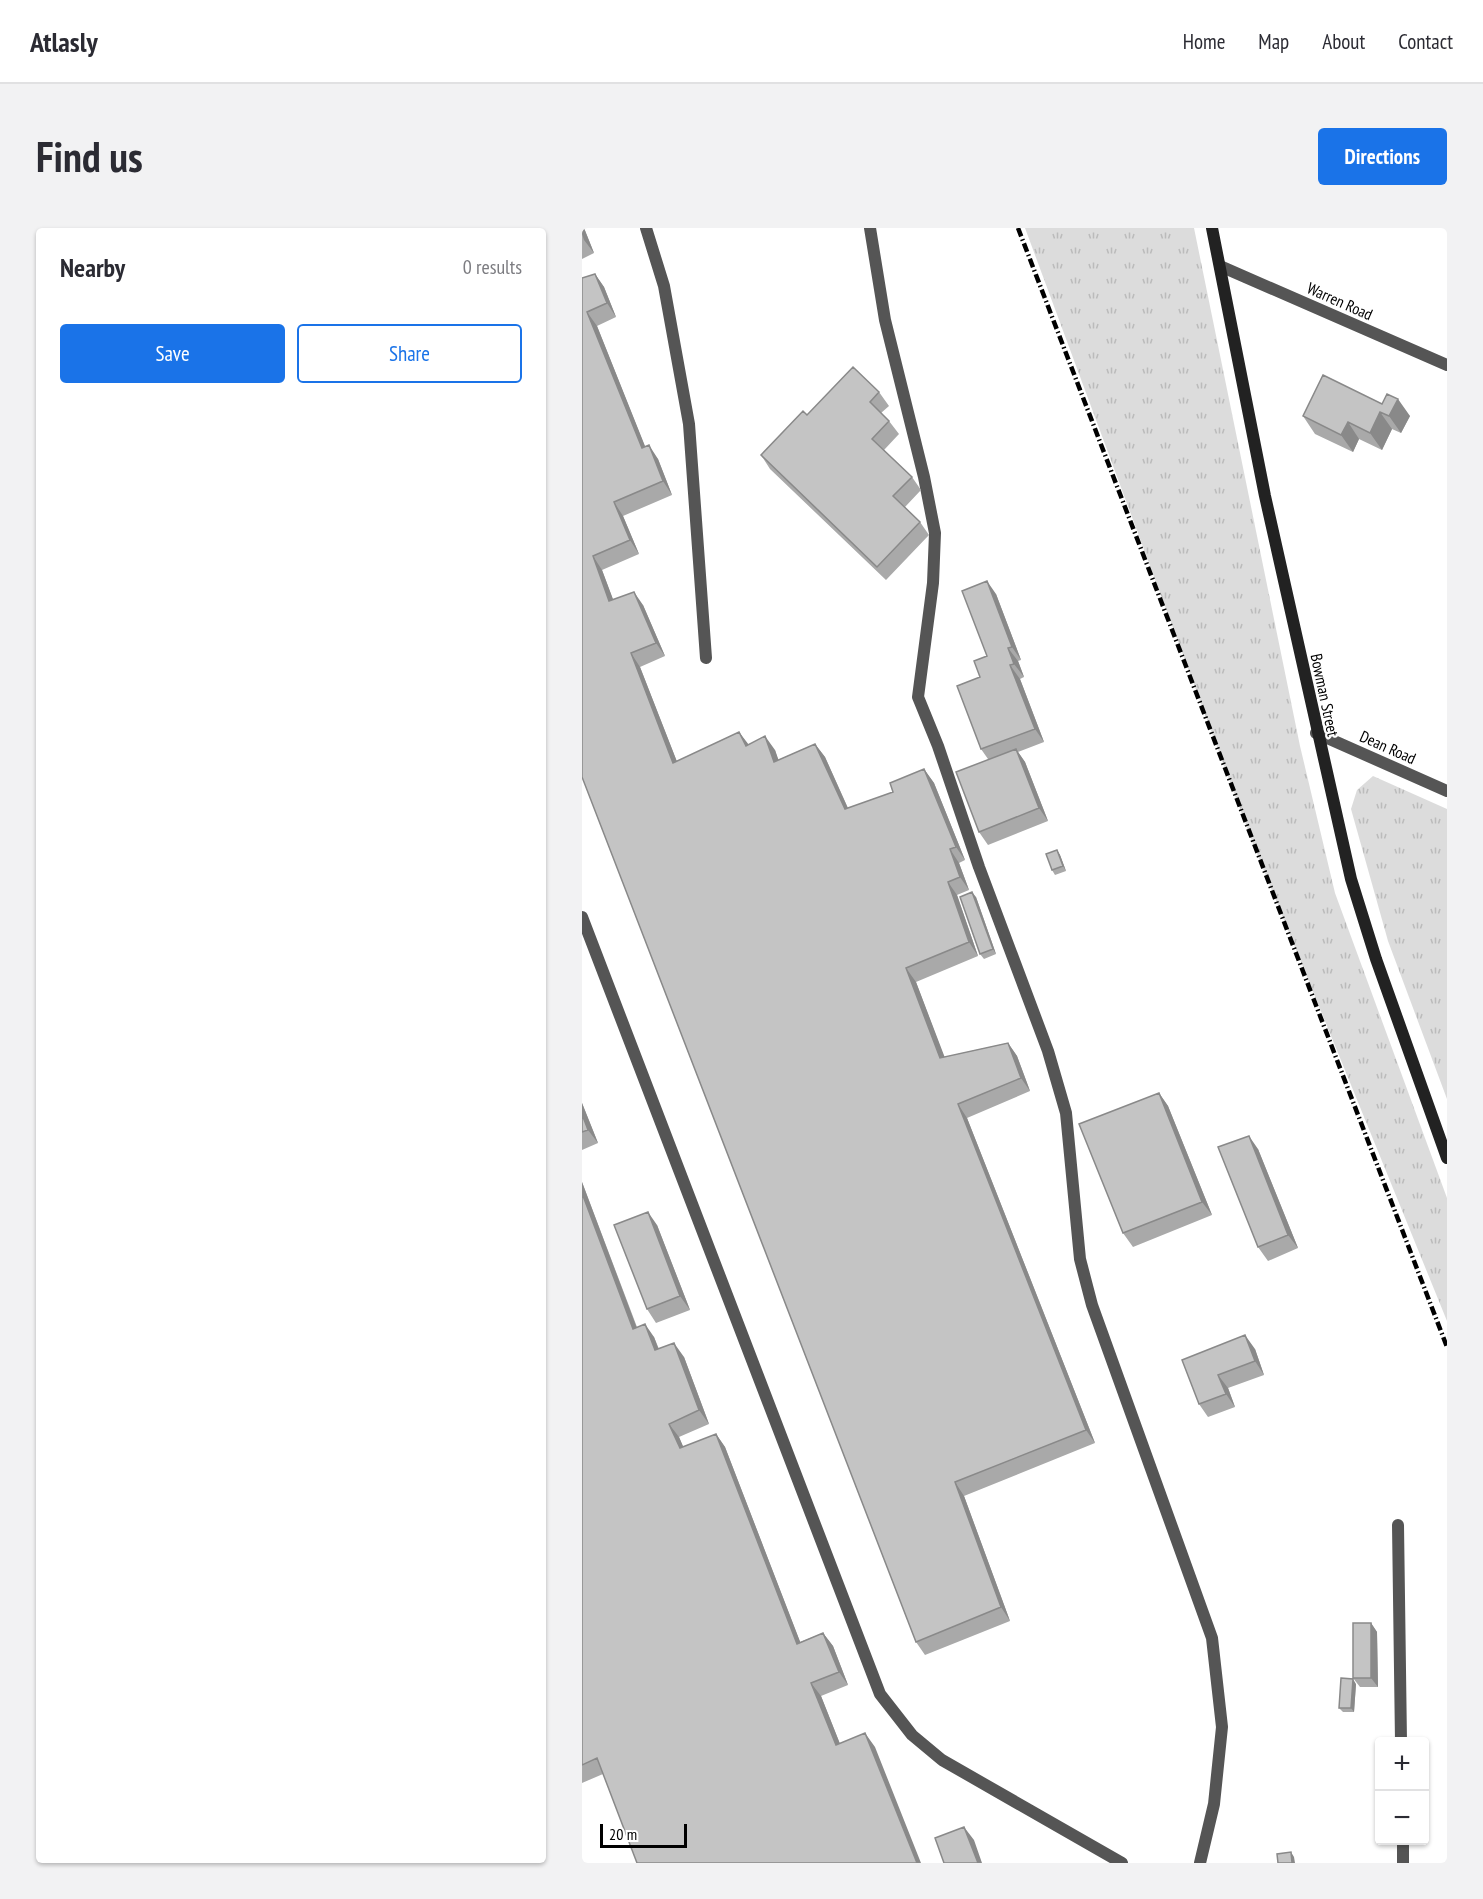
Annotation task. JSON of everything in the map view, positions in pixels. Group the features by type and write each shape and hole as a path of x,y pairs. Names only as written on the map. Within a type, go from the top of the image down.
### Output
{"street":[{"path":"646,228 664,286 689,423 706,658"},
{"path":"870,228 885,320 924,477 935,533 933,583 918,697 938,746 979,867 1048,1052 1066,1113 1080,1259 1092,1305 1212,1638 1221,1727 1214,1804 1200,1863"},
{"name":"Bowman Street","path":"1212,228 1265,496 1316,733 1351,879 1384,981 1447,1158"},
{"name":"Warren Road","path":"1220,266 1447,365"},
{"name":"Dean Road","path":"1316,733 1447,791"},
{"path":"582,917 880,1694 912,1736 942,1760 1122,1863"},
{"path":"1398,1525 1401,1737"},
{"path":"1402,1845 1403,1863"}],"green space":[{"path":"1025,228 1194,228 1300,746 1335,893 1447,1198 1447,1321 1253,844"},
{"path":"1373,776 1447,809 1447,1099 1388,941 1351,809 1357,790"}],"building":[{"path":"595,274 607,303 587,312 642,448 649,445 663,481 614,502 630,540 593,556 609,601 634,592 656,643 631,653 673,763 739,732 746,746 765,736 774,762 815,744 845,809 893,792 890,783 924,769 956,847 950,849 960,877 948,882 969,942 906,968 940,1058 1008,1043 1021,1078 958,1104 1086,1430 955,1482 1001,1607 916,1642 582,777 582,278"},
{"path":"853,367 879,392 870,402 889,421 872,439 912,477 893,496 920,522 877,567 761,455 803,411 807,415"},
{"path":"1323,375 1382,404 1387,394 1398,399 1389,416 1380,412 1370,433 1348,422 1341,435 1303,416"},
{"path":"987,581 1012,647 1008,648 1014,664 1010,665 1035,729 981,749 957,686 980,677 974,661 987,656 962,591"},
{"path":"1016,749 1039,808 979,832 956,772"},
{"path":"1057,850 1063,866 1052,870 1046,854"},
{"path":"972,892 993,949 980,954 960,897"},
{"path":"1159,1093 1202,1202 1123,1233 1079,1124"},
{"path":"582,1114 588,1130 582,1132"},
{"path":"1249,1136 1288,1235 1258,1247 1218,1147"},
{"path":"582,1193 633,1329 645,1324 655,1350 674,1343 699,1410 669,1424 680,1448 716,1434 797,1644 823,1633 839,1672 811,1683 836,1745 865,1733 917,1863 637,1863 597,1758 582,1765"},
{"path":"648,1212 680,1296 647,1309 614,1225"},
{"path":"1245,1335 1255,1361 1218,1375 1226,1394 1199,1404 1182,1360"},
{"path":"1353,1623 1371,1623 1371,1678 1353,1678"},
{"path":"1341,1678 1353,1679 1351,1708 1339,1708"},
{"path":"964,1827 978,1863 944,1863 935,1838"},
{"path":"1291,1852 1292,1863 1278,1863 1277,1854"}],"railway":[{"path":"1018,228 1447,1347"}]}
